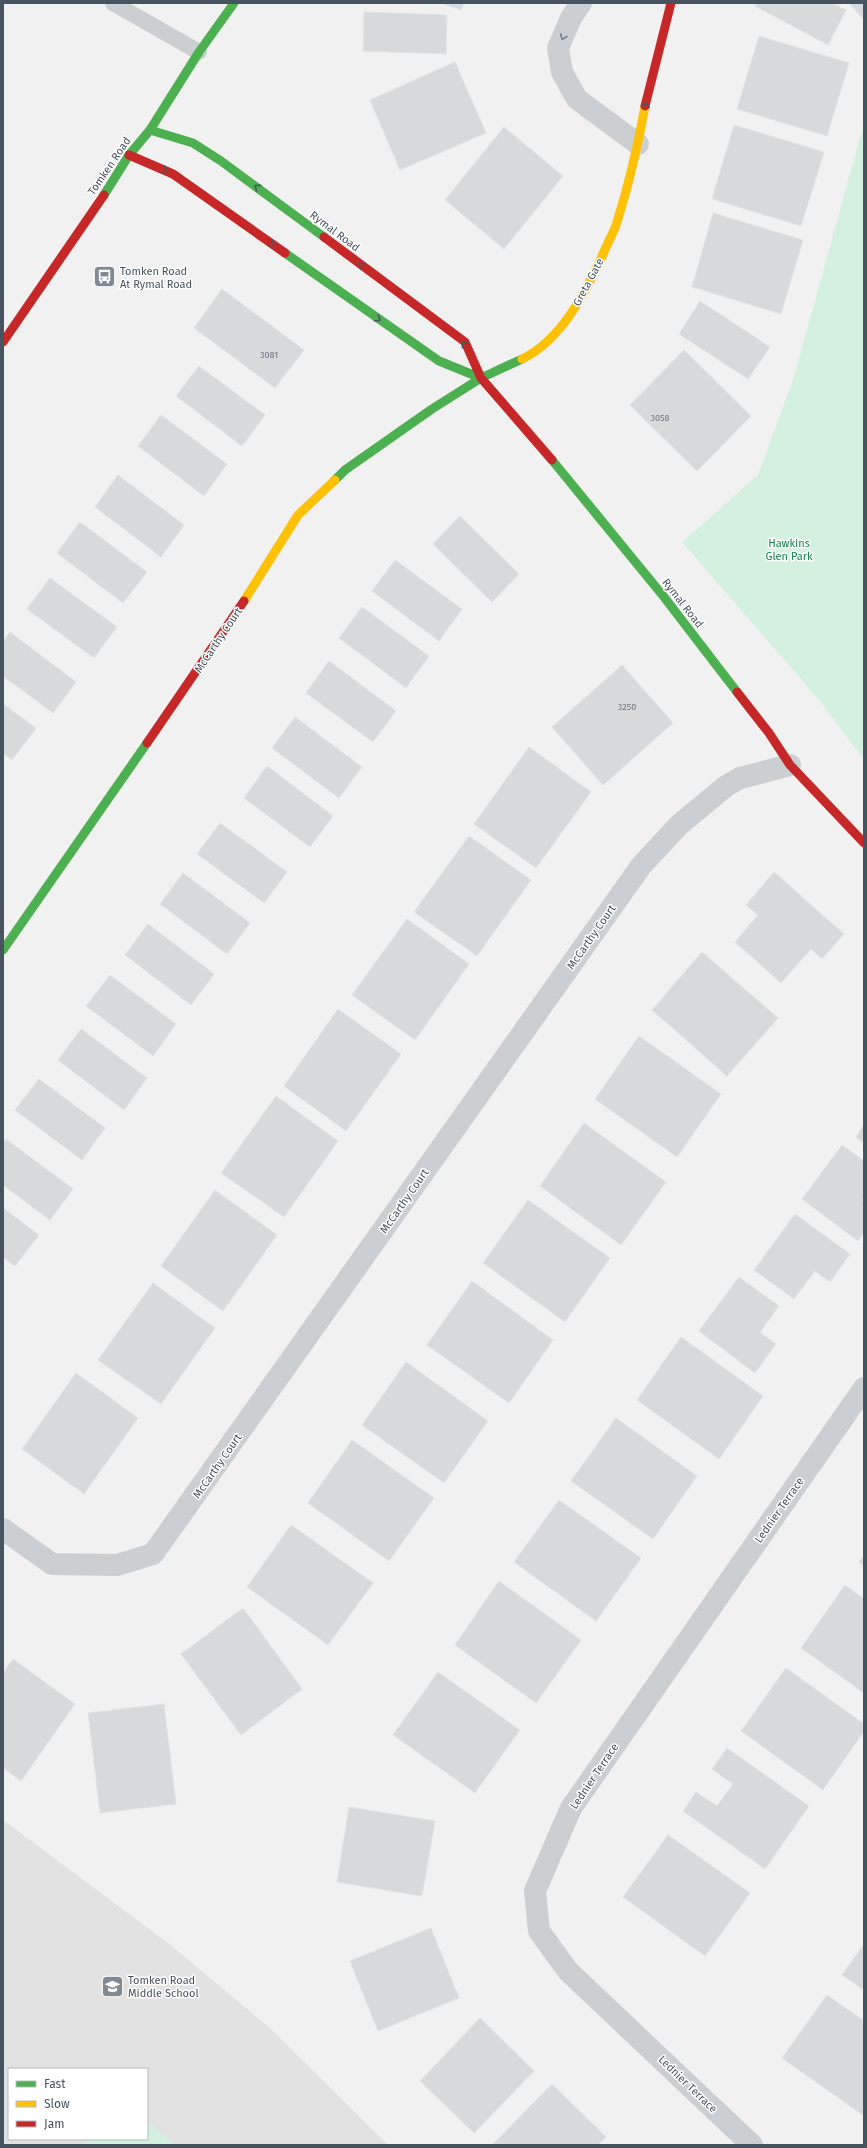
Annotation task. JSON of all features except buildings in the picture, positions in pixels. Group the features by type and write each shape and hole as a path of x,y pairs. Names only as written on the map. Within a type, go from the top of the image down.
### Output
{"street":[{"name":"Tomken Road","path":"3,342 103,197 129,155 150,130 199,52 234,3"},
{"path":"581,3 571,18 558,48 562,72 577,99 638,144"},
{"name":"Greta Gate","path":"481,378 533,354 566,322 591,280 617,223 638,144 651,78 671,3"},
{"name":"Rymal Road","path":"150,130 193,143 221,161 465,342 481,378 554,462 664,596 769,733 790,766 864,843"},
{"name":"Rymal Road","path":"129,155 172,174 439,361 481,378"},
{"name":"McCarthy Court","path":"3,950 224,633 298,515 345,470 432,409 481,378"},
{"name":"McCarthy Court","path":"3,1529 52,1564 116,1565 154,1554 641,866 678,825 726,786 740,778 790,766"},
{"name":"Lednier Terrace","path":"752,2145 568,1971 539,1931 535,1891 571,1808 864,1388"}],"lane":[{"path":"112,3 199,52"}],"shaded area":[{"name":"Tomken Road Middle School","path":"3,1820 168,1943 272,2030 388,2145 3,2145"}],"green space":[{"name":"Hawkins Glen Park","path":"864,123 864,760 820,701 682,542 758,475 793,380"},
{"path":"148,2123 176,2145 82,2145 86,2140 148,2140"}],"traffic: fast":[{"path":"104,195 129,155 150,130 199,52 234,3"},
{"path":"150,130 193,143 221,161 324,237"},
{"path":"285,253 439,361 481,378"},
{"path":"335,480 345,470 432,409 481,378 522,359"},
{"path":"552,460 664,597 737,692"},
{"path":"3,950 147,743"}],"traffic: slow":[{"path":"522,359 536,351 561,327 581,298 597,267 614,230 621,208 633,164 645,106"},
{"path":"244,601 298,515 335,480"}],"traffic: jam":[{"path":"645,106 671,3"},
{"path":"129,155 173,174 285,253"},
{"path":"3,342 104,195"},
{"path":"324,237 465,342 481,378 552,460"},
{"path":"147,743 244,601"},
{"path":"737,692 769,733 790,765 864,843"}],"place":[{"name":"Tomken Road At Rymal Road","path":"104,277"},
{"name":"Tomken Road Middle School","path":"112,1986"}]}
